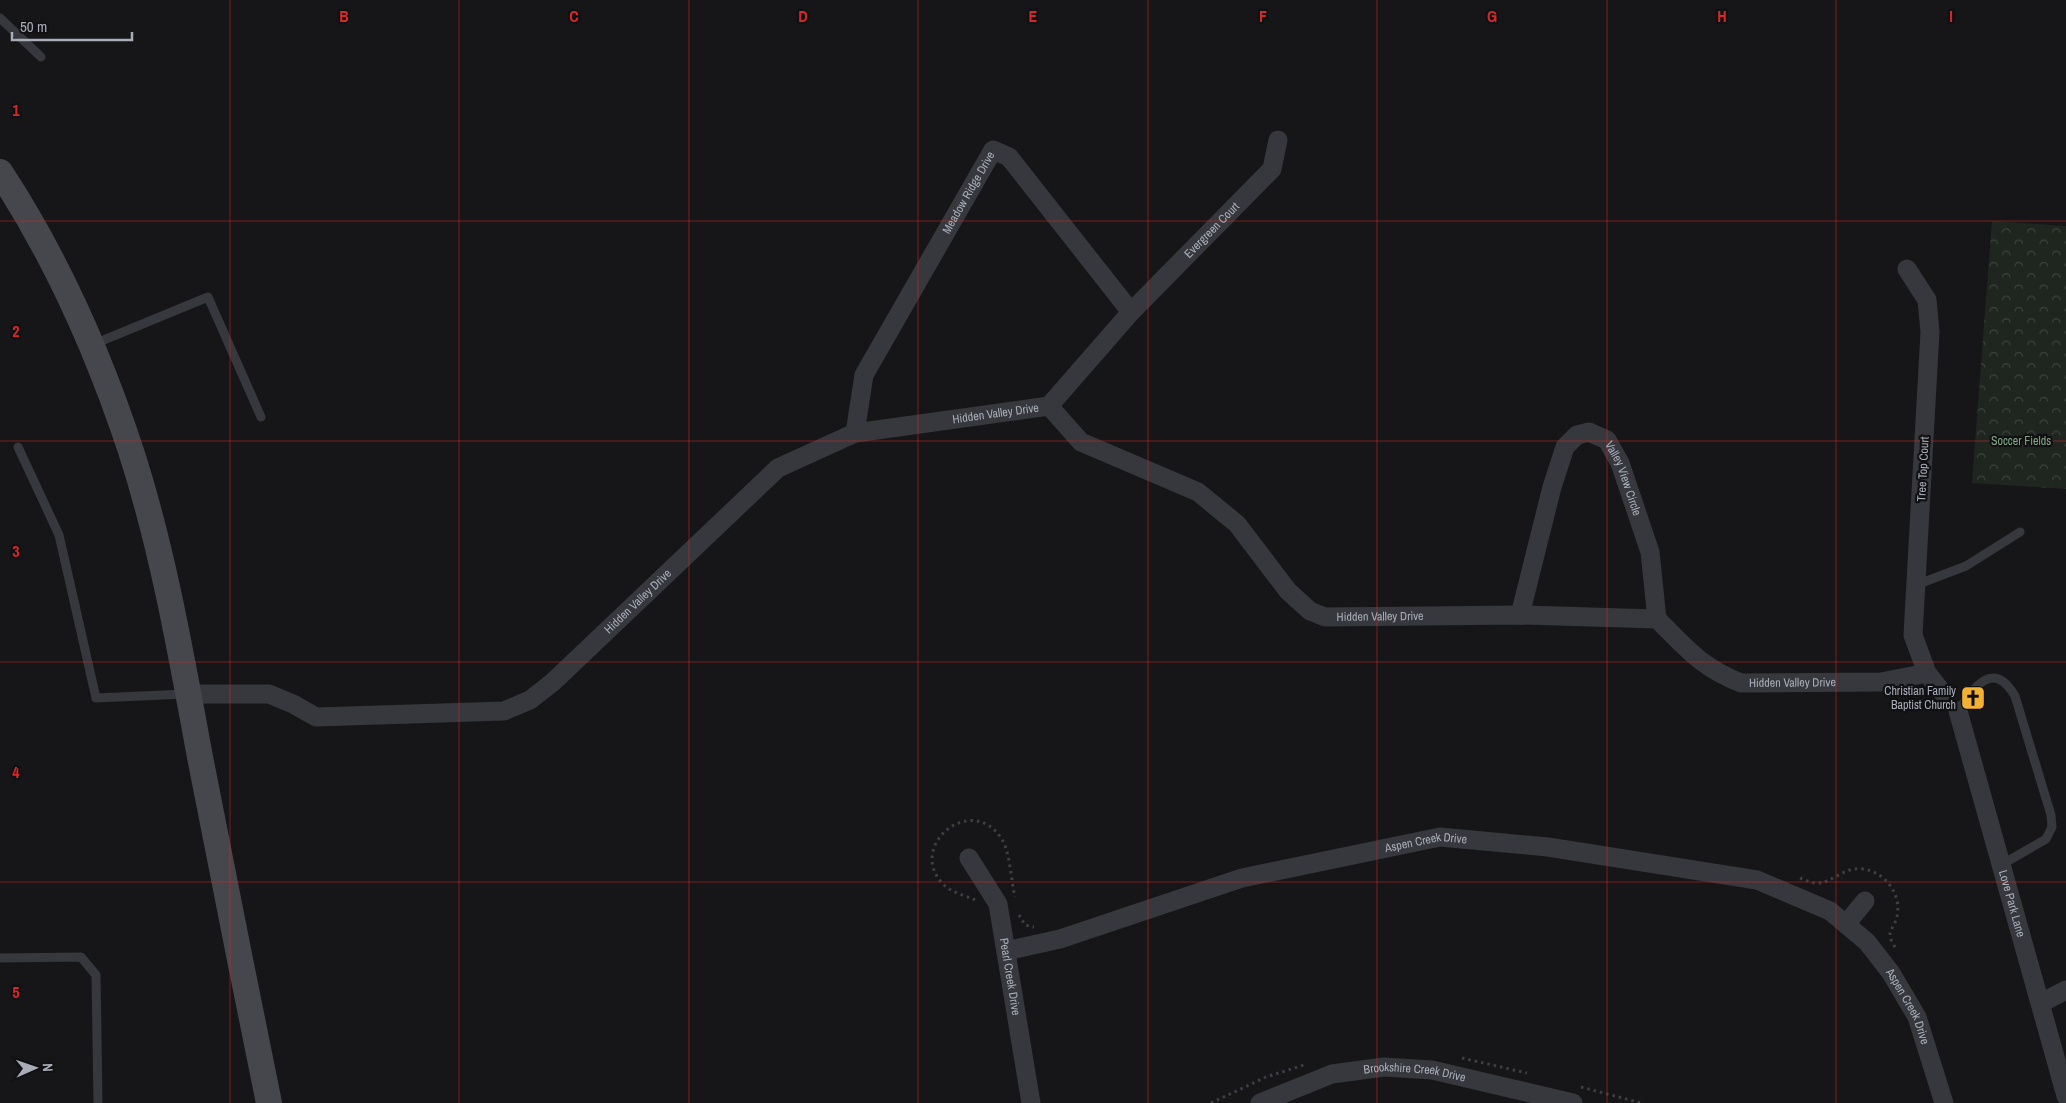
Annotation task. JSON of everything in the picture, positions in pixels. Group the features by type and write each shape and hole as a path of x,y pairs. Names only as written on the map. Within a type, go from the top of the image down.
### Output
{"main road":[{"path":"0,172 32,224 61,280 91,345 131,451 162,567 269,1103"}],"street":[{"name":"Evergreen Court","path":"1131,312 1272,169 1278,140"},
{"name":"Meadow Ridge Drive","path":"855,433 864,375 993,150 1009,157 1131,312"},
{"name":"Tree Top Court","path":"1907,269 1927,300 1930,332 1913,635 1927,673"},
{"path":"1049,406 1131,312"},
{"name":"Hidden Valley Drive","path":"188,694 269,694 293,704 316,717 504,711 530,700 553,682 778,468 855,433 1049,406 1081,442 1198,492 1237,524 1288,591 1310,611 1325,617 1520,615 1657,619 1699,662 1722,675 1741,682 1881,682 1927,673"},
{"name":"Valley View Circle","path":"1520,615 1552,487 1565,447 1577,434 1589,432 1607,440 1620,463 1650,552 1657,619"},
{"path":"1927,673 1942,692"},
{"name":"Love Park Lane","path":"1958,711 2066,1096"},
{"name":"Aspen Creek Drive","path":"1006,950 1060,939 1242,878 1440,837 1548,848 1757,880 1830,911 1867,942 1891,973 1917,1016 1944,1103"},
{"name":"Pearl Creek Drive","path":"969,858 998,904 1031,1103"},
{"path":"1846,924 1865,901"},
{"path":"2041,1003 2066,990"},
{"name":"Brookshire Creek Drive","path":"1260,1103 1332,1074 1384,1067 1432,1070 1573,1103"}],"lane":[{"path":"0,18 41,57"},
{"path":"91,345 208,297 261,416"},
{"path":"18,447 59,535 96,698 188,694"},
{"path":"1916,586 1966,566 2020,532"},
{"path":"1958,711 1974,687 1984,680 1998,679 2007,683 2015,696 2051,815 2052,827 2046,839 2001,865"},
{"path":"0,958 81,957 96,975 98,1103"}],"path":[{"path":"980,904 943,884 934,868 933,859 937,840 950,827 959,822 968,821 987,824 1001,837 1006,846 1015,899"},
{"path":"1791,875 1815,883 1825,882 1842,872 1859,868 1876,872 1889,883 1897,899 1897,916 1890,938 1900,954"},
{"path":"1017,908 1024,924"},
{"path":"1024,924 1035,927 1043,926"},
{"path":"1020,929 1024,924"}],"green space":[{"name":"Soccer Fields","path":"1992,221 2066,226 2066,489 1972,483"}],"place":[{"name":"Christian Family Baptist Church","path":"1973,698"}]}
